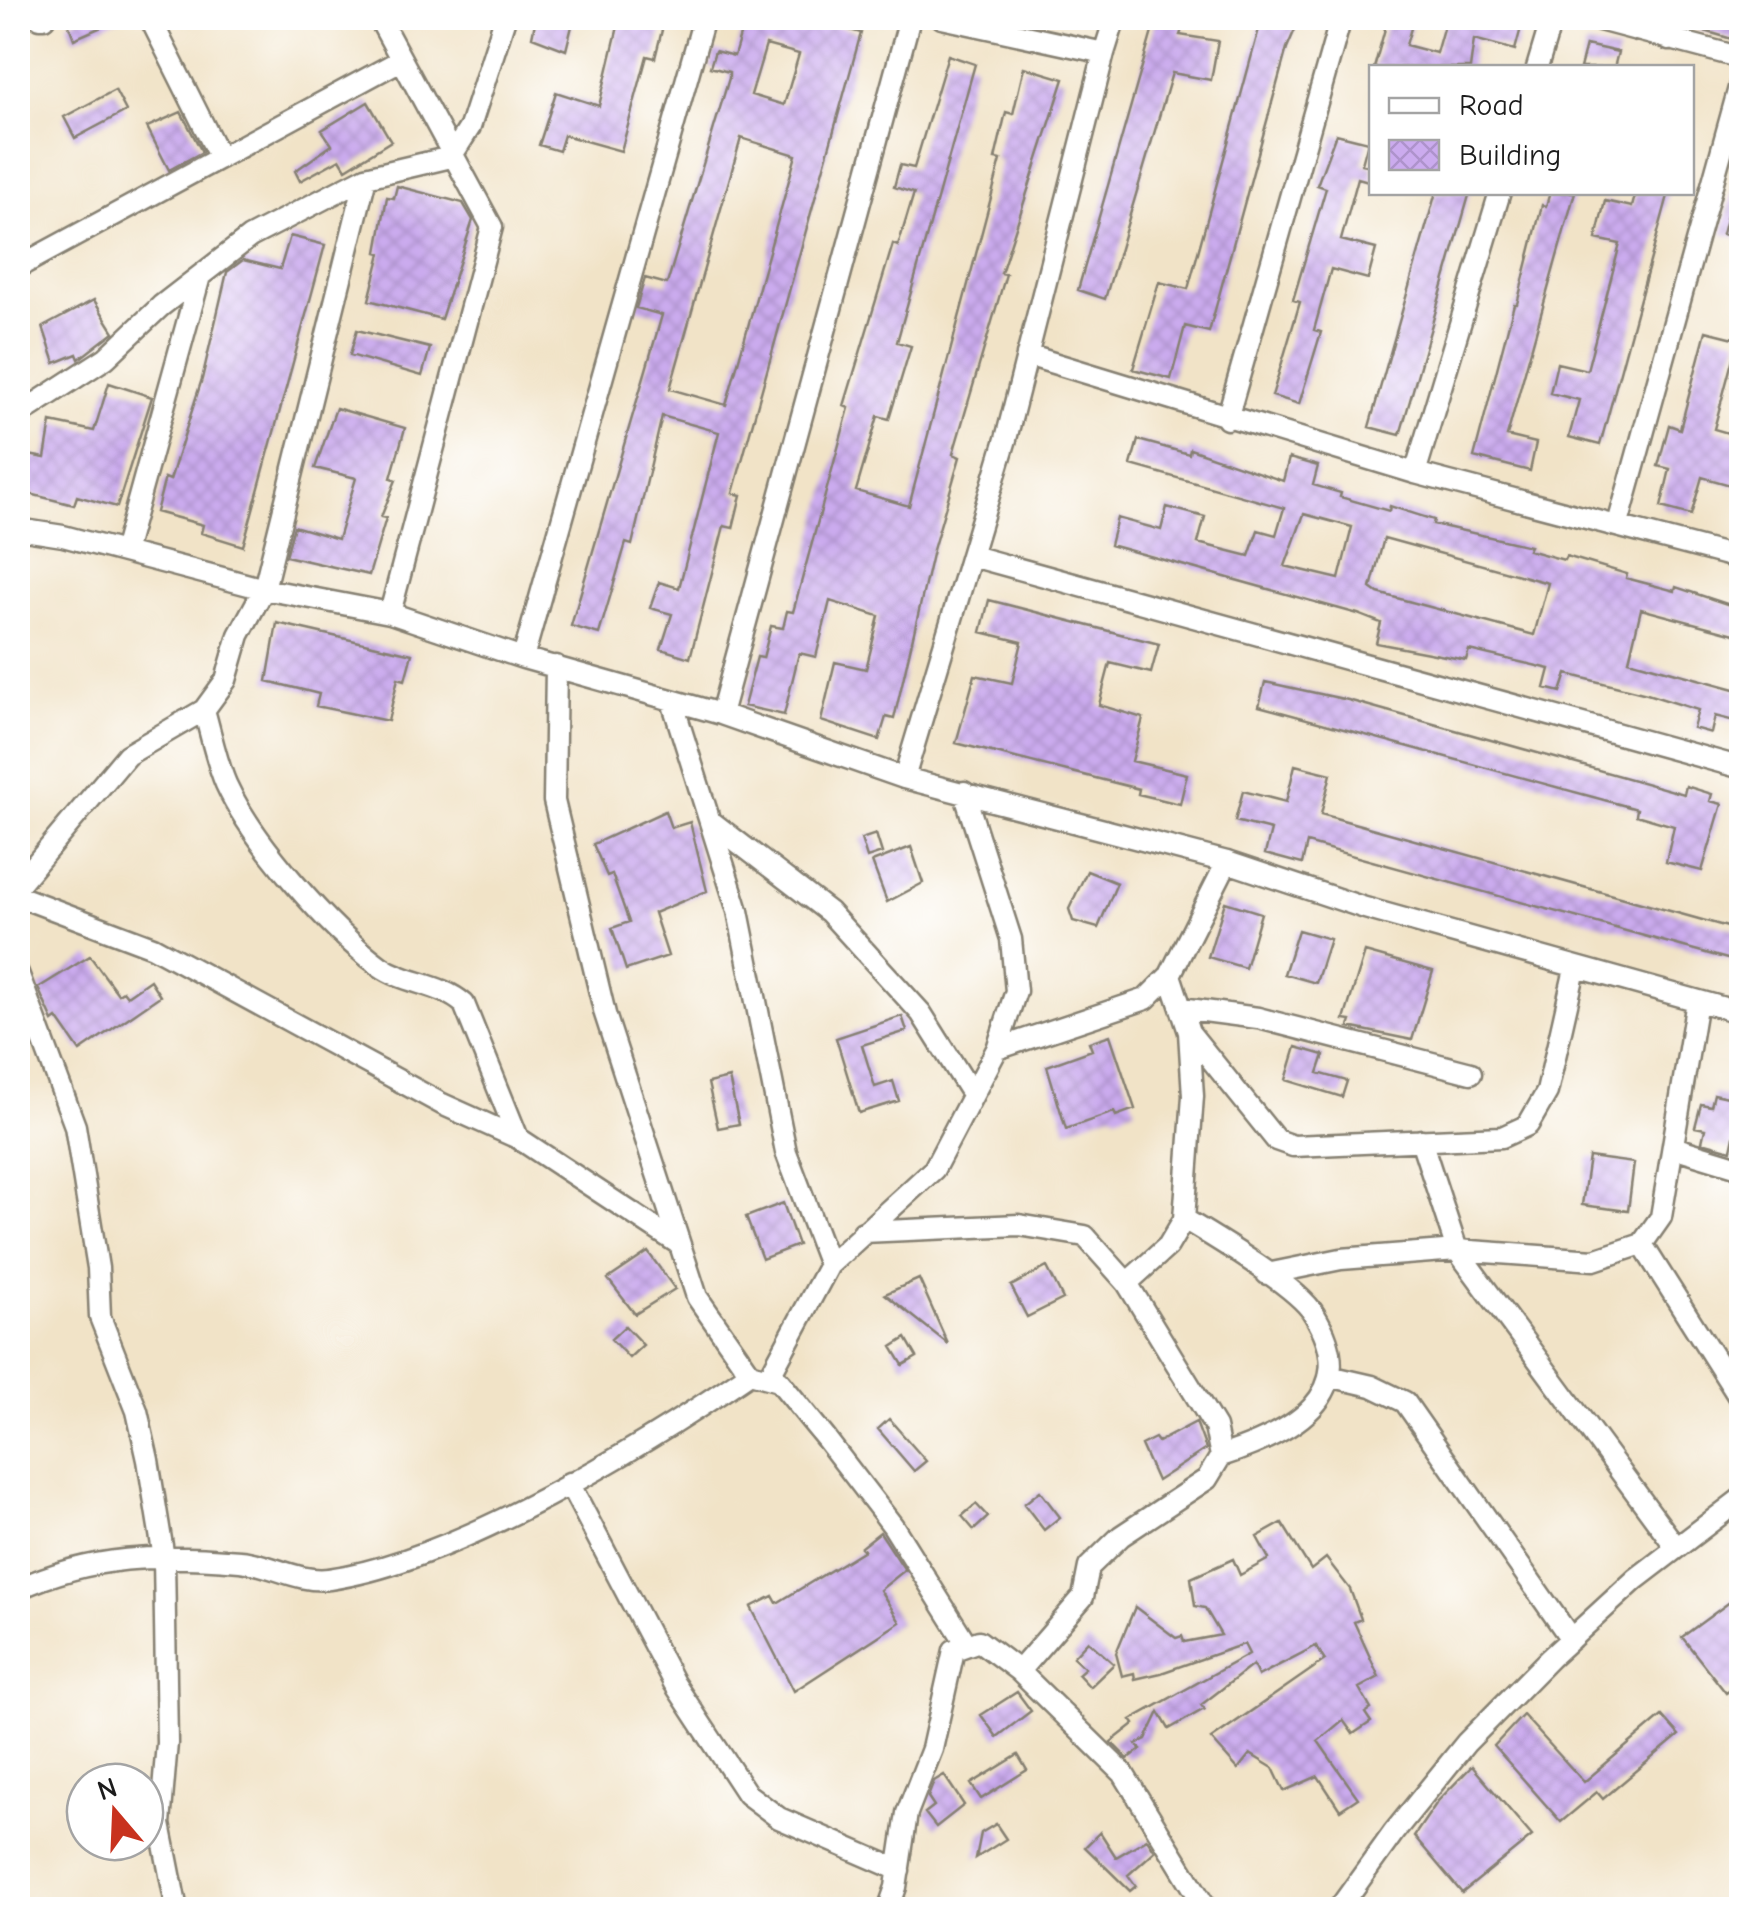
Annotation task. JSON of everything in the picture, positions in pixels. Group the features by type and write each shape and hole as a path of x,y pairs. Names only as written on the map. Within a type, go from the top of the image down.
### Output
{"street":[{"path":"150,18 220,158"},
{"path":"378,18 451,158 482,201 492,227 390,614"},
{"path":"18,416 106,358 250,237 366,178 451,158 470,127 505,18"},
{"path":"523,658 704,18"},
{"path":"721,714 910,18"},
{"path":"942,18 1104,53"},
{"path":"904,778 972,556 1114,18"},
{"path":"1227,419 1341,18"},
{"path":"1538,65 1552,18"},
{"path":"1592,18 1742,58"},
{"path":"1669,40 1676,18"},
{"path":"18,267 401,60"},
{"path":"1618,524 1742,77"},
{"path":"20,886 128,755 204,710 226,680 239,634 264,588 366,178"},
{"path":"1415,473 1499,195"},
{"path":"124,552 200,276"},
{"path":"1027,355 1227,419 1415,473 1742,559"},
{"path":"18,529 390,614 523,658 721,714 904,778 1227,862 1365,908 1742,1013"},
{"path":"972,556 1742,768"},
{"path":"556,666 554,801 605,1014 697,1297 892,1526 966,1643"},
{"path":"672,701 738,911 786,1152 829,1265"},
{"path":"204,710 226,784 274,856 328,920 383,969 420,980 464,1004 518,1138"},
{"path":"18,1589 70,1566 164,1558 243,1561 324,1580 437,1546 570,1484 760,1374 829,1265 934,1169 997,1048 1016,990 1011,940 964,792"},
{"path":"713,823 829,912 921,1013 972,1094"},
{"path":"18,856 20,886"},
{"path":"997,1048 1146,999 1170,976 1227,862"},
{"path":"20,886 153,947 442,1104 518,1138 678,1244"},
{"path":"1189,1032 1276,1140 1293,1146 1502,1136 1528,1125 1547,1092 1574,969"},
{"path":"18,973 75,1126 98,1268 100,1317 138,1411 164,1558 167,1743 160,1824 177,1910"},
{"path":"1127,1283 1168,1246 1184,1219 1193,1096 1189,1032 1170,976"},
{"path":"1267,1274 1341,1259 1457,1250 1594,1260 1642,1244 1662,1218 1697,1001"},
{"path":"1181,1008 1258,1018 1471,1073"},
{"path":"1421,1140 1457,1250 1676,1547"},
{"path":"1673,1147 1742,1168"},
{"path":"1184,1219 1267,1274 1314,1312 1333,1377"},
{"path":"863,1232 1019,1225 1086,1236 1127,1283 1215,1427 1221,1456 1208,1479 1121,1536 1090,1567 1083,1597 1019,1672"},
{"path":"1642,1244 1742,1402"},
{"path":"1221,1456 1266,1442 1305,1414 1333,1377"},
{"path":"1333,1377 1372,1386 1405,1402 1571,1638"},
{"path":"570,1484 674,1683 747,1794 778,1818 899,1870"},
{"path":"1338,1910 1466,1743 1571,1638 1676,1547 1742,1498"},
{"path":"888,1910 899,1870 907,1813 932,1749 954,1650 966,1643 979,1642 1019,1672 1123,1774 1207,1910"}],"building":[{"path":"80,18 122,18 74,39 68,23"},
{"path":"536,18 574,18 566,50 532,37"},
{"path":"620,18 665,18 655,58 647,56 621,151 564,135 559,151 539,145 556,92 599,106"},
{"path":"745,18 806,18 861,33 733,493 741,495 733,528 724,526 690,658 661,649 672,614 650,608 659,582 679,588 719,432 662,416 632,545 626,543 599,634 571,626 662,315 636,308 645,278 667,284 729,78 729,72 710,67 715,51 734,56","holes":["766,45 799,54 784,105 751,95","741,138 796,155 726,405 670,389"]},
{"path":"1156,18 1186,18 1180,35 1218,41 1211,80 1172,73 1105,299 1078,290"},
{"path":"1262,18 1300,18 1287,48 1209,332 1185,326 1171,379 1133,369 1159,282 1188,289"},
{"path":"1388,18 1414,18 1406,45 1436,53 1446,18 1498,18 1522,24 1515,50 1474,39 1470,65 1375,65"},
{"path":"1689,18 1742,18 1742,42 1688,26"},
{"path":"1586,45 1618,52 1615,65 1581,65"},
{"path":"948,55 975,64 897,342 911,346 889,419 878,416 856,491 909,506 1001,160 995,159 1006,112 1013,114 1024,67 1064,79 1001,273 1006,274 953,454 960,457 933,550 894,719 886,717 879,740 821,721 835,662 866,669 879,616 830,601 816,657 799,653 784,715 744,706 757,657 763,658 771,626 783,628 787,611 793,612 849,408 844,406 893,244 898,246 914,193 894,187 900,165 914,168"},
{"path":"115,90 126,111 75,138 64,117"},
{"path":"368,102 391,141 346,169 340,159 300,181 295,171 332,145 322,130"},
{"path":"181,112 202,152 169,170 147,127"},
{"path":"1336,134 1368,142 1362,164 1369,165 1369,181 1358,178 1341,240 1376,249 1368,279 1331,269 1314,330 1321,332 1299,404 1272,396 1300,302 1293,300 1326,188 1317,185"},
{"path":"1736,181 1742,182 1742,239 1722,234"},
{"path":"397,186 463,203 473,220 441,319 369,300 381,253 377,252 387,197 394,198"},
{"path":"1435,195 1469,195 1400,435 1369,427"},
{"path":"1549,195 1574,195 1507,436 1536,443 1530,471 1474,457 1542,205 1546,206"},
{"path":"1635,195 1668,195 1600,445 1569,437 1579,400 1550,393 1557,363 1587,370 1620,244 1596,239 1605,201 1632,207"},
{"path":"290,236 325,245 243,546 201,533 203,525 156,512 202,379 227,272 243,260 280,269"},
{"path":"94,300 114,332 79,359 77,354 55,363 43,327"},
{"path":"357,330 430,348 422,376 350,355"},
{"path":"1706,331 1738,339 1714,429 1742,437 1742,457 1734,486 1702,477 1691,515 1661,507 1670,469 1658,466 1669,425 1680,429"},
{"path":"109,383 152,397 117,507 77,496 74,505 18,491 18,453 45,458 51,422 94,431"},
{"path":"336,408 405,428 391,478 396,480 381,517 386,518 369,575 286,556 294,526 338,539 356,478 315,468"},
{"path":"1138,440 1189,454 1190,449 1283,481 1289,458 1318,466 1313,485 1341,493 1340,497 1389,511 1390,506 1434,520 1433,524 1530,546 1528,550 1564,560 1566,556 1627,574 1626,578 1675,591 1676,587 1742,609 1742,636 1641,609 1629,660 1742,691 1742,723 1715,716 1711,733 1693,728 1698,710 1647,694 1567,674 1561,692 1545,688 1550,669 1469,650 1466,660 1376,643 1381,623 1358,614 1110,545 1117,518 1161,530 1167,507 1205,517 1198,543 1249,556 1258,530 1276,535 1284,508 1131,465","holes":["1304,514 1352,527 1339,579 1285,566","1384,538 1548,583 1534,635 1378,593 1371,588"]},
{"path":"989,600 1159,644 1151,673 1110,663 1099,705 1143,718 1132,761 1187,774 1180,804 1138,794 1139,789 956,743 975,675 1012,683 1022,642 981,632"},
{"path":"277,623 412,654 405,680 398,678 388,721 316,706 319,694 267,681"},
{"path":"1265,682 1348,700 1684,794 1686,786 1712,794 1710,801 1722,804 1702,871 1666,862 1674,826 1636,815 1637,809 1259,706"},
{"path":"1295,765 1331,774 1321,814 1742,931 1742,963 1307,843 1302,864 1265,854 1271,830 1235,821 1243,791 1286,802"},
{"path":"665,811 671,828 690,822 707,891 654,913 668,956 626,970 612,928 629,922 612,874 607,876 593,844"},
{"path":"876,834 882,853 867,858 861,839"},
{"path":"911,847 923,883 887,902 872,862"},
{"path":"1087,871 1117,883 1098,928 1073,921 1069,909"},
{"path":"1225,902 1261,913 1245,968 1208,957"},
{"path":"1298,930 1330,939 1316,983 1284,974"},
{"path":"1365,952 1433,971 1412,1040 1349,1027 1351,1021 1344,1020"},
{"path":"90,956 118,994 123,991 127,996 150,980 160,996 80,1051 57,1018 53,1021 38,988"},
{"path":"902,1016 907,1031 862,1045 875,1087 893,1081 899,1101 859,1113 836,1038"},
{"path":"1110,1035 1135,1109 1066,1129 1047,1066 1092,1050 1089,1042"},
{"path":"1296,1047 1324,1055 1318,1073 1347,1081 1342,1097 1286,1080"},
{"path":"729,1078 739,1124 718,1128 708,1083"},
{"path":"1714,1094 1742,1100 1731,1150 1702,1142 1705,1129 1695,1127 1701,1104 1711,1106"},
{"path":"1589,1157 1634,1163 1628,1211 1582,1205"},
{"path":"783,1203 798,1245 762,1259 746,1217"},
{"path":"648,1252 675,1289 635,1314 608,1279"},
{"path":"1047,1267 1063,1299 1027,1317 1011,1286"},
{"path":"919,1279 948,1344 885,1294"},
{"path":"625,1326 643,1345 629,1358 611,1339"},
{"path":"906,1338 917,1357 903,1365 892,1347"},
{"path":"889,1419 926,1461 914,1471 878,1429"},
{"path":"1196,1422 1206,1449 1157,1481 1141,1445 1155,1438 1158,1442"},
{"path":"1040,1491 1060,1517 1044,1530 1024,1504"},
{"path":"976,1504 988,1517 974,1530 962,1516"},
{"path":"1282,1523 1311,1570 1326,1558 1350,1589 1361,1619 1354,1622 1379,1677 1359,1688 1371,1709 1365,1713 1371,1722 1353,1734 1343,1720 1318,1741 1358,1798 1340,1810 1318,1776 1284,1791 1273,1768 1250,1754 1238,1769 1211,1739 1325,1660 1316,1646 1258,1676 1253,1665 1201,1705 1204,1709 1169,1729 1159,1712 1146,1739 1136,1744 1141,1749 1128,1759 1111,1742 1134,1724 1131,1720 1249,1654 1244,1644 1161,1673 1135,1679 1134,1673 1122,1676 1116,1653 1135,1607 1176,1638 1182,1636 1184,1642 1221,1635 1205,1608 1195,1606 1191,1578 1233,1559 1240,1575 1269,1559 1257,1537"},
{"path":"880,1532 905,1570 880,1590 900,1622 794,1691 751,1607 773,1596 777,1603 864,1550 861,1547"},
{"path":"1742,1593 1742,1682 1726,1693 1682,1637"},
{"path":"1088,1641 1114,1664 1090,1687 1078,1674 1085,1668 1073,1657"},
{"path":"1017,1692 1031,1711 997,1737 981,1715"},
{"path":"1523,1715 1584,1782 1662,1716 1679,1735 1603,1799 1597,1792 1561,1822 1494,1746"},
{"path":"1018,1755 1027,1770 981,1799 971,1784"},
{"path":"1472,1766 1532,1836 1462,1893 1414,1836 1438,1801"},
{"path":"944,1775 964,1805 936,1827 925,1813 934,1806 928,1797 934,1781"},
{"path":"996,1824 1006,1839 976,1858 981,1833"},
{"path":"1100,1832 1116,1857 1147,1839 1155,1851 1128,1875 1136,1886 1130,1891 1085,1847"}]}
